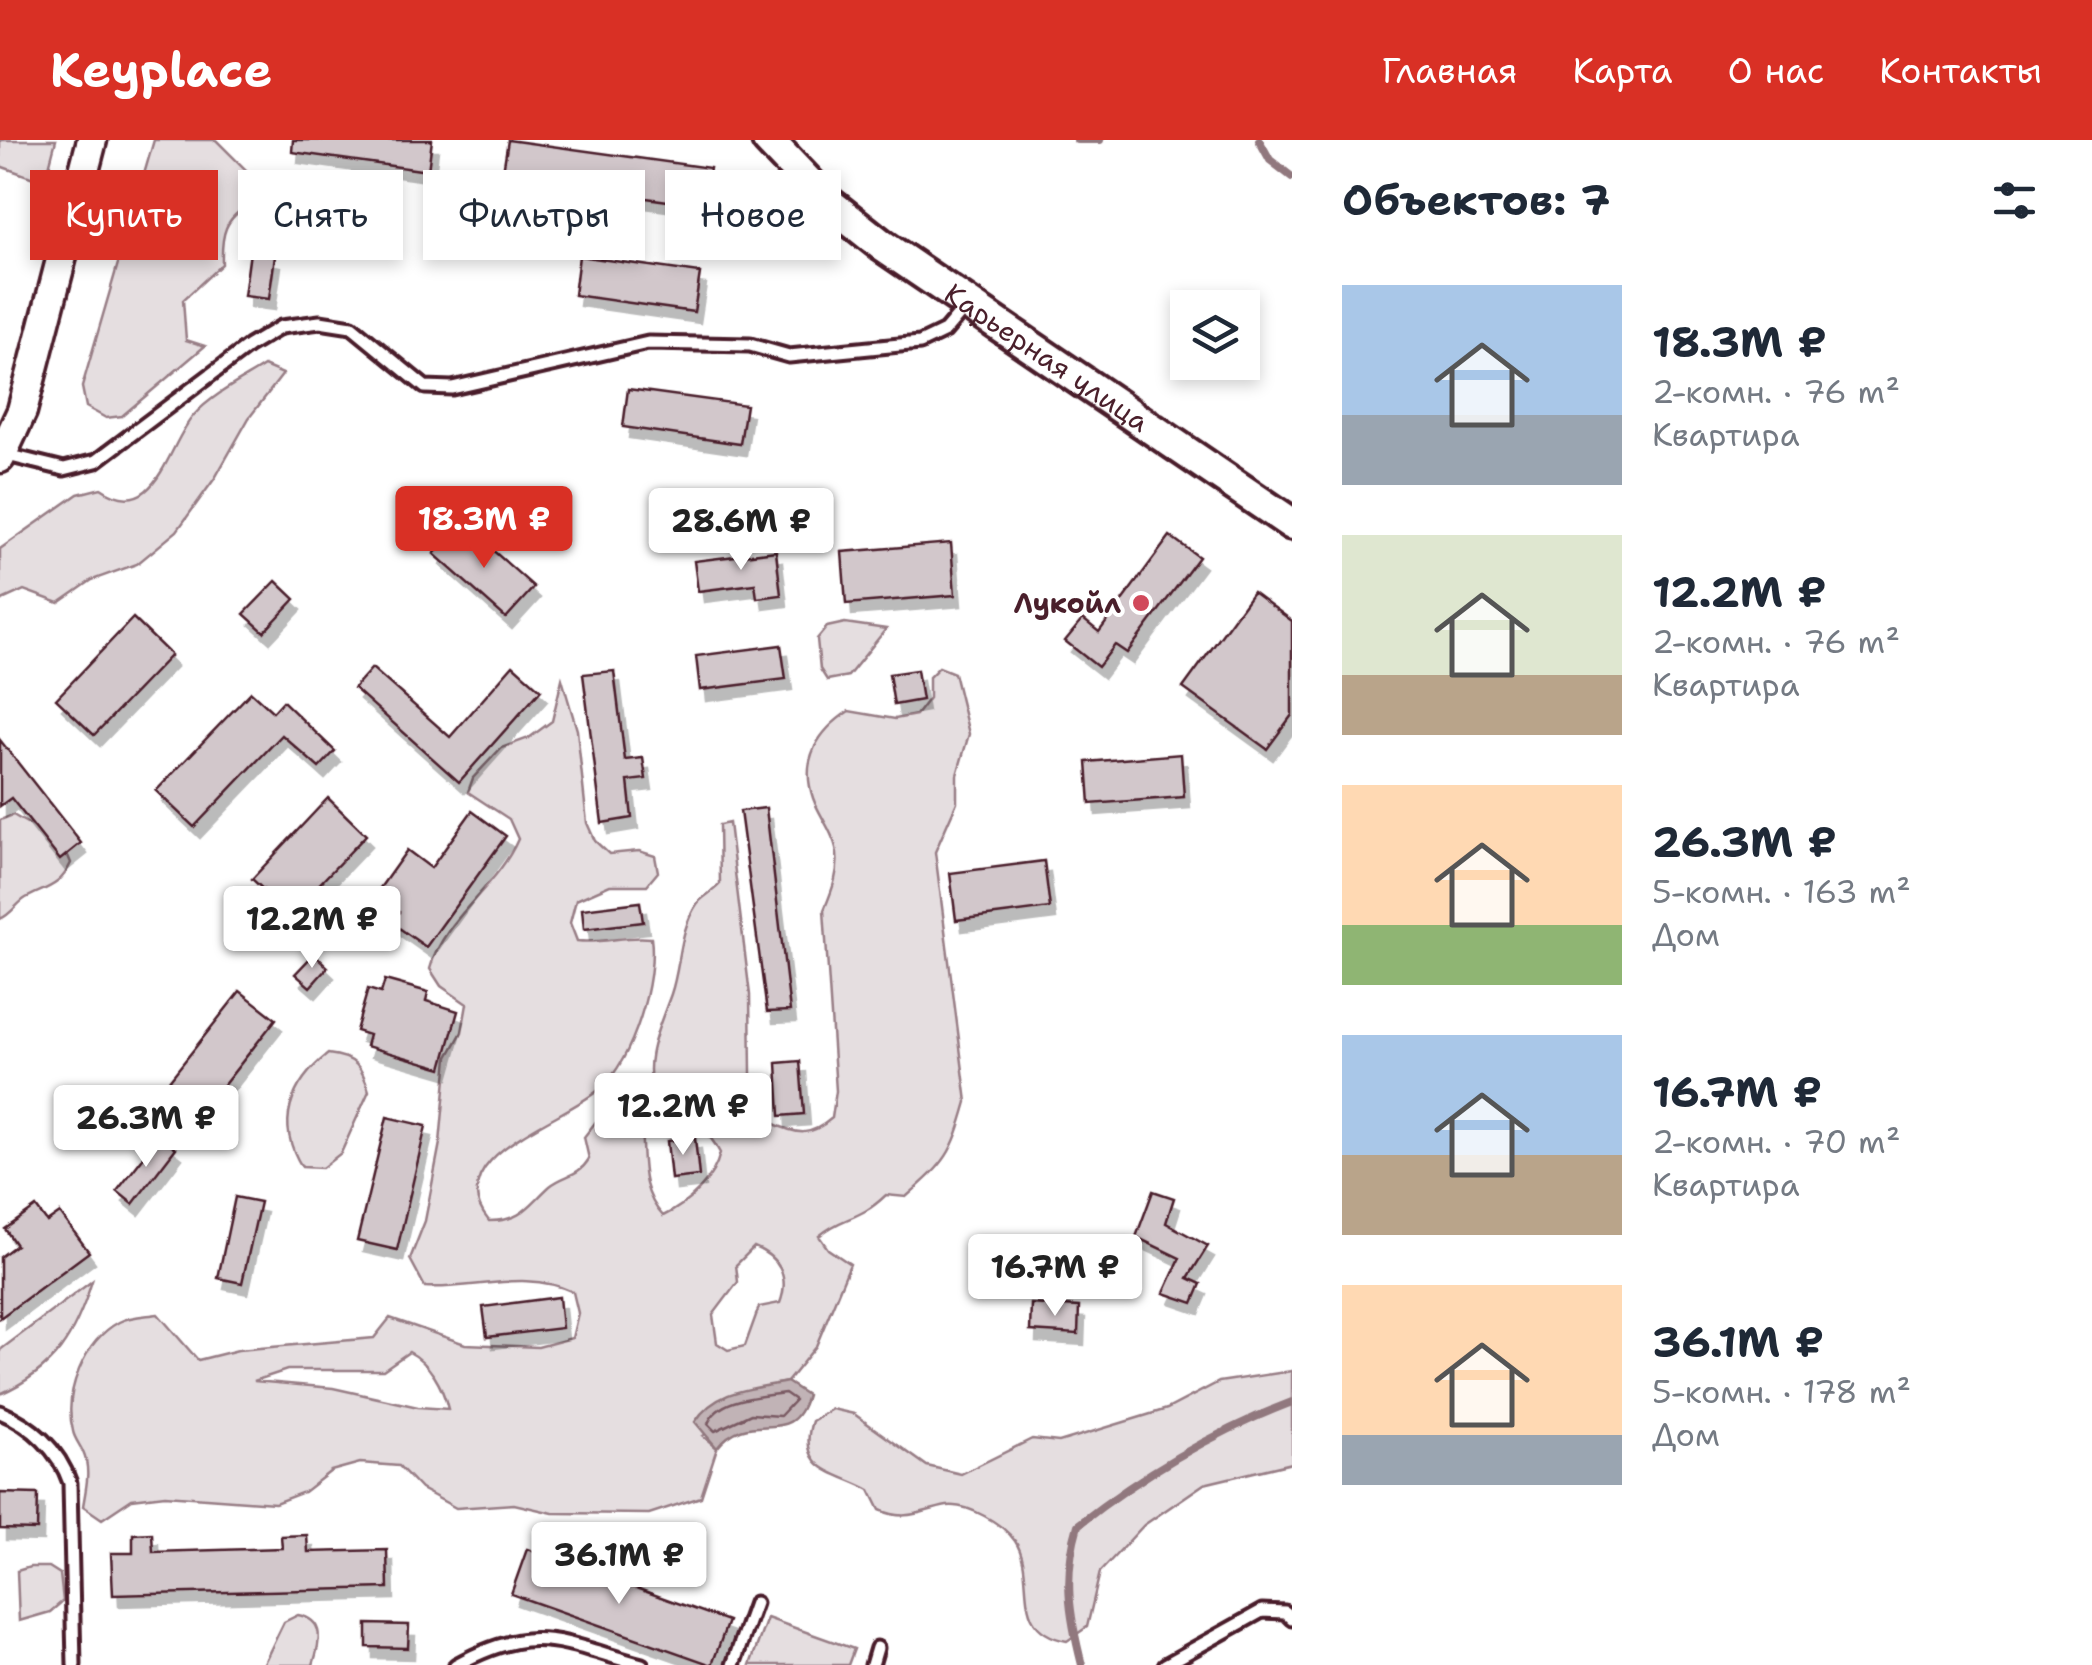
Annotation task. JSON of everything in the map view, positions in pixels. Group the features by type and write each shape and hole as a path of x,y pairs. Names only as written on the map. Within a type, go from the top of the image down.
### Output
{"main road":[{"name":"Карьерная улица","path":"768,140 838,211 967,305 1292,524"}],"street":[{"path":"2,456 22,411 92,140"}],"lane":[{"path":"2,456 64,469 96,461 249,346 281,328 320,322 352,328 425,388 452,388 648,343 750,345 789,356 920,344 945,332 967,305"},
{"path":"0,1412 24,1422 63,1462 70,1483 74,1665"},
{"path":"734,1665 755,1603"},
{"path":"1165,1665 1262,1611 1285,1612 1292,1618"},
{"path":"456,1665 507,1640 538,1638 642,1665"},
{"path":"872,1665 877,1648"}],"shaded area":[{"path":"0,140 56,140 48,170 30,170 30,177 0,166"},
{"path":"154,140 216,140 246,170 238,170 238,213 226,228 222,264 183,300 186,340 205,346 122,416 106,418 86,407 82,387 119,260 218,260 218,170 145,170"},
{"path":"264,366 283,374 249,418 215,478 177,531 137,564 92,580 59,603 24,590 0,601 0,549 78,494 101,488 120,497 135,497 148,489 194,415 218,394"},
{"path":"845,623 886,629 848,676 827,680 820,669 817,639 827,627"},
{"path":"939,667 954,673 969,734 957,775 957,802 935,852 967,1102 946,1156 920,1185 906,1197 886,1195 819,1236 828,1249 850,1264 816,1346 787,1382 776,1384 703,1436 717,1448 701,1497 649,1514 553,1513 514,1504 456,1508 421,1489 399,1466 360,1463 331,1471 304,1492 275,1503 165,1495 132,1499 102,1519 83,1506 87,1472 71,1416 74,1385 86,1355 107,1331 123,1320 158,1314 198,1360 238,1350 374,1338 390,1318 465,1344 538,1347 572,1338 578,1313 573,1292 555,1285 519,1281 425,1287 410,1259 425,1221 440,1143 448,1057 462,1032 467,1004 441,986 430,969 446,934 497,873 518,839 509,819 468,792 473,778 501,748 529,738 552,721 562,679 577,730 587,823 595,841 609,854 639,851 655,856 658,872 647,885 610,885 576,900 570,923 577,941 651,938 650,975 640,1018 613,1075 583,1101 512,1143 492,1159 479,1178 477,1198 489,1221 517,1215 550,1186 585,1165 589,1159 584,1137 614,1098 632,1097 641,1127 647,1188 663,1216 690,1198 712,1173 720,1153 712,1140 663,1107 650,1073 653,1046 691,914 720,884 719,825 729,823 750,995 751,1074 772,1123 804,1132 832,1118 836,1091 824,910 835,880 837,856 832,835 813,798 811,759 828,728 849,711 895,719 916,715 929,698 929,677","holes":["754,1247 776,1262 783,1276 783,1294 780,1303 759,1307 745,1346 728,1350 717,1343 713,1315 738,1282 736,1265","409,1352 434,1376 448,1409 418,1407 333,1388 254,1381 287,1370 383,1370"]},
{"path":"13,815 63,844 71,863 57,882 26,898 0,919 0,820"},
{"path":"328,1054 356,1064 369,1091 341,1153 322,1168 302,1167 289,1135 291,1106 304,1078"},
{"path":"92,1281 70,1335 60,1349 35,1374 0,1394 0,1350"},
{"path":"1292,1371 1292,1463 1204,1484 1144,1525 1100,1572 1087,1627 1067,1641 1048,1635 1030,1614 1021,1555 1015,1541 1002,1528 975,1511 955,1506 906,1515 880,1510 870,1490 823,1467 810,1450 812,1421 832,1409 854,1414 927,1466 961,1474 1032,1439 1059,1442 1167,1409 1219,1382"},
{"path":"49,1567 60,1574 63,1601 50,1612 19,1621 17,1571"},
{"path":"298,1615 317,1627 319,1641 313,1665 263,1665 284,1622"},
{"path":"767,1618 854,1649 848,1665 750,1665"}],"water":[{"path":"787,1382 807,1395 791,1421 743,1429 717,1448 695,1422 724,1397"}],"building":[{"path":"293,140 432,140 428,170 292,152"},
{"path":"508,140 710,168 665,170 665,201 645,198 645,170 503,170"},
{"path":"249,260 274,260 269,299 244,296"},
{"path":"578,260 607,260 700,273 694,312 574,295"},
{"path":"628,389 746,405 740,444 623,427"},
{"path":"462,523 534,587 506,618 434,554"},
{"path":"1170,536 1199,557 1127,653 1115,645 1098,667 1065,641 1083,619 1099,632"},
{"path":"951,543 955,595 846,604 842,552"},
{"path":"776,551 781,595 757,598 755,584 698,591 694,561"},
{"path":"276,581 295,599 264,632 244,614"},
{"path":"1253,592 1292,621 1292,715 1267,749 1183,688"},
{"path":"133,618 171,655 94,735 56,699"},
{"path":"781,645 786,679 700,690 696,656"},
{"path":"513,665 541,690 459,782 354,688 372,668 450,737"},
{"path":"917,670 922,700 894,705 889,674"},
{"path":"614,671 625,760 643,758 646,779 628,781 632,818 602,823 583,674"},
{"path":"251,692 273,712 283,701 335,751 319,768 282,735 194,827 156,791"},
{"path":"0,740 81,843 60,860 11,798 0,806"},
{"path":"1181,754 1184,797 1090,804 1087,762"},
{"path":"328,798 366,835 290,915 252,879"},
{"path":"766,808 790,1011 767,1012 740,811"},
{"path":"472,811 506,836 426,947 392,923 399,912 375,895 407,850 431,868"},
{"path":"1044,861 1050,908 956,920 950,873"},
{"path":"640,902 643,922 584,929 582,909"},
{"path":"314,954 328,967 310,987 295,974"},
{"path":"385,980 428,992 426,1001 458,1011 442,1068 366,1046 369,1035 356,1031 368,989 381,993"},
{"path":"240,991 276,1019 204,1110 168,1082"},
{"path":"800,1061 804,1114 780,1116 777,1063"},
{"path":"387,1117 426,1126 397,1250 357,1241"},
{"path":"160,1136 176,1148 133,1204 117,1191"},
{"path":"695,1138 699,1176 671,1179 667,1141"},
{"path":"1153,1191 1174,1198 1166,1223 1208,1246 1188,1278 1201,1284 1193,1303 1164,1293 1180,1258 1136,1237"},
{"path":"235,1197 260,1202 242,1283 218,1278"},
{"path":"36,1207 47,1222 60,1213 89,1252 0,1318 0,1257 16,1245 5,1229"},
{"path":"559,1297 562,1328 487,1337 483,1307"},
{"path":"1031,1304 1079,1307 1078,1334 1030,1331"},
{"path":"0,1493 38,1494 37,1530 0,1529"},
{"path":"152,1533 153,1552 282,1548 281,1536 307,1535 308,1552 387,1550 388,1588 113,1595 111,1553 133,1553 133,1534"},
{"path":"527,1549 728,1621 712,1665 511,1594"},
{"path":"367,1624 409,1625 408,1648 367,1647"}],"waterway":[{"path":"1077,140 1100,140"},
{"path":"1259,140 1270,160 1292,177"},
{"path":"1082,1665 1070,1595 1070,1561 1078,1525 1180,1455 1292,1402"}],"place":[{"name":"Лукойл","path":"1141,603"}]}
